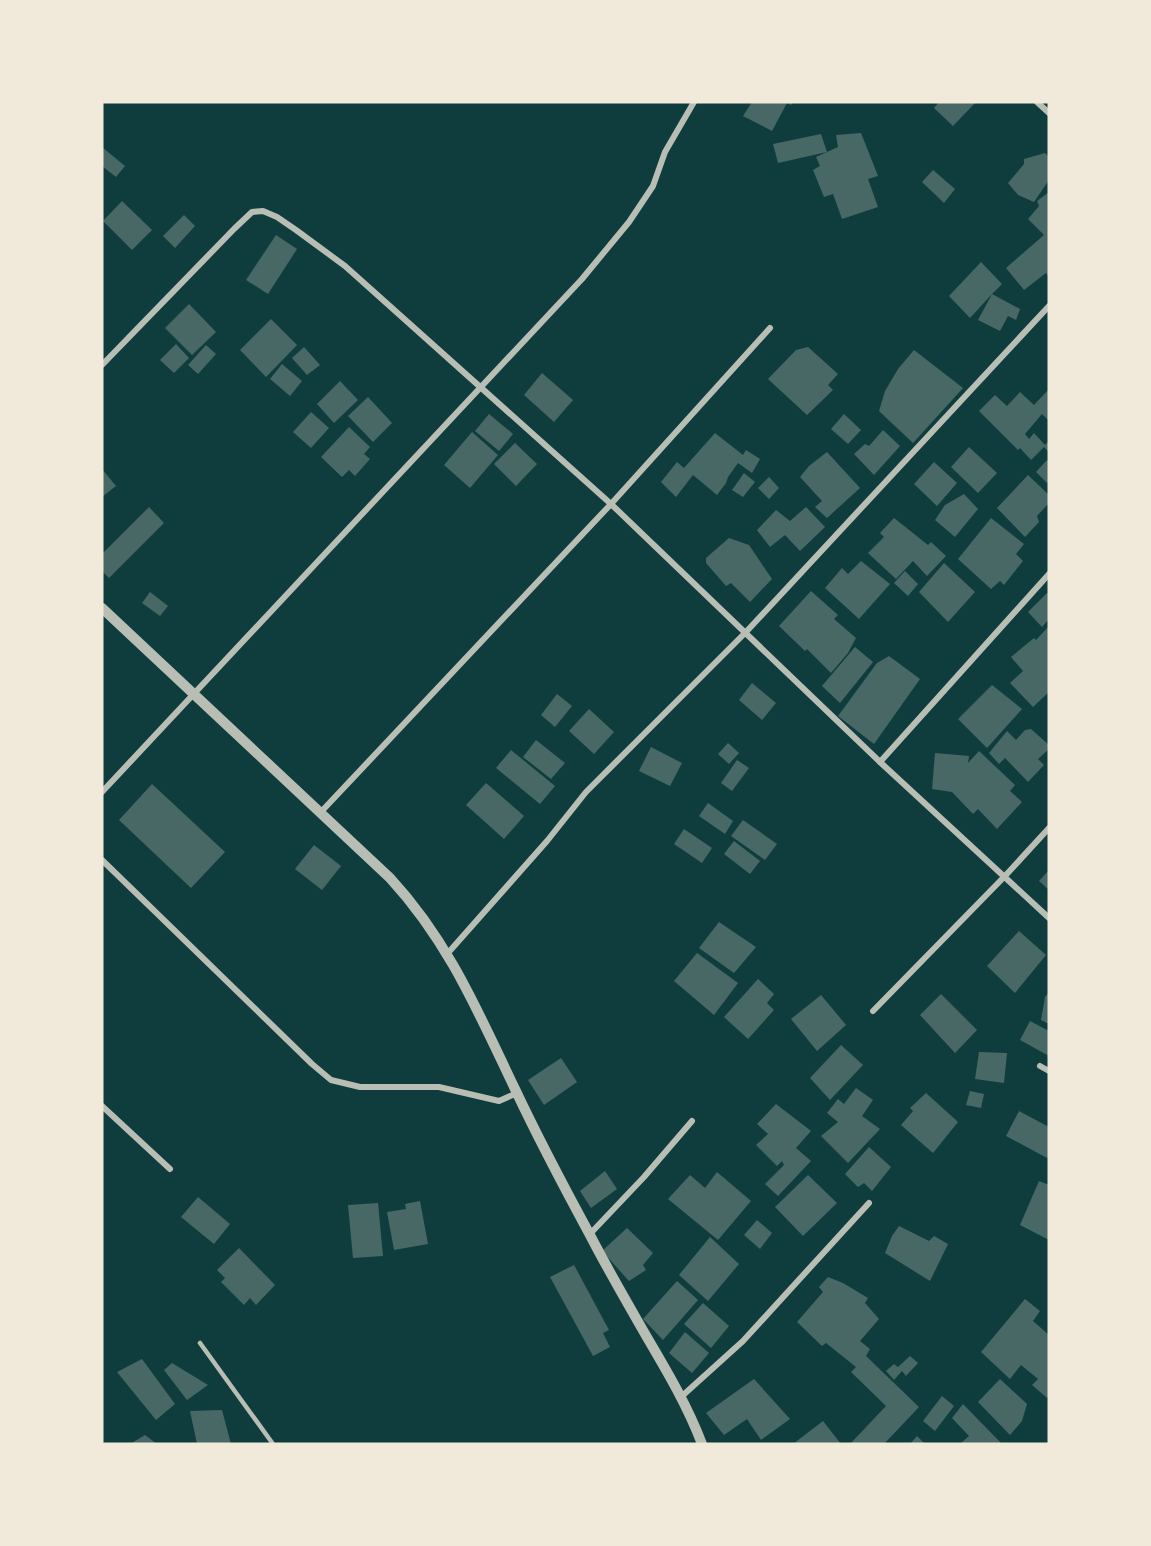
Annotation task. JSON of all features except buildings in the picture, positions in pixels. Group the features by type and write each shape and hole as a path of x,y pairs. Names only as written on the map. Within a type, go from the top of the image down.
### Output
{"street":[{"path":"102,792 582,279 629,222 653,186 665,152 694,102"},
{"path":"1037,102 1049,113"},
{"path":"102,365 252,212 257,210 277,217 345,266 611,504 880,762 1049,918"},
{"path":"448,953 547,841 586,792 746,632 1049,306"},
{"path":"320,813 611,504 770,328"},
{"path":"880,762 1049,574"},
{"path":"102,608 390,878 414,904 448,953 590,1234 681,1396 702,1444"},
{"path":"873,1011 1049,828"},
{"path":"102,860 331,1080 360,1087 439,1087 499,1101 517,1093"},
{"path":"1040,1066 1049,1071"},
{"path":"102,1106 170,1169"},
{"path":"590,1234 644,1177 692,1121"},
{"path":"681,1396 743,1341 869,1203"}],"lane":[{"path":"200,1343 273,1444"}]}
